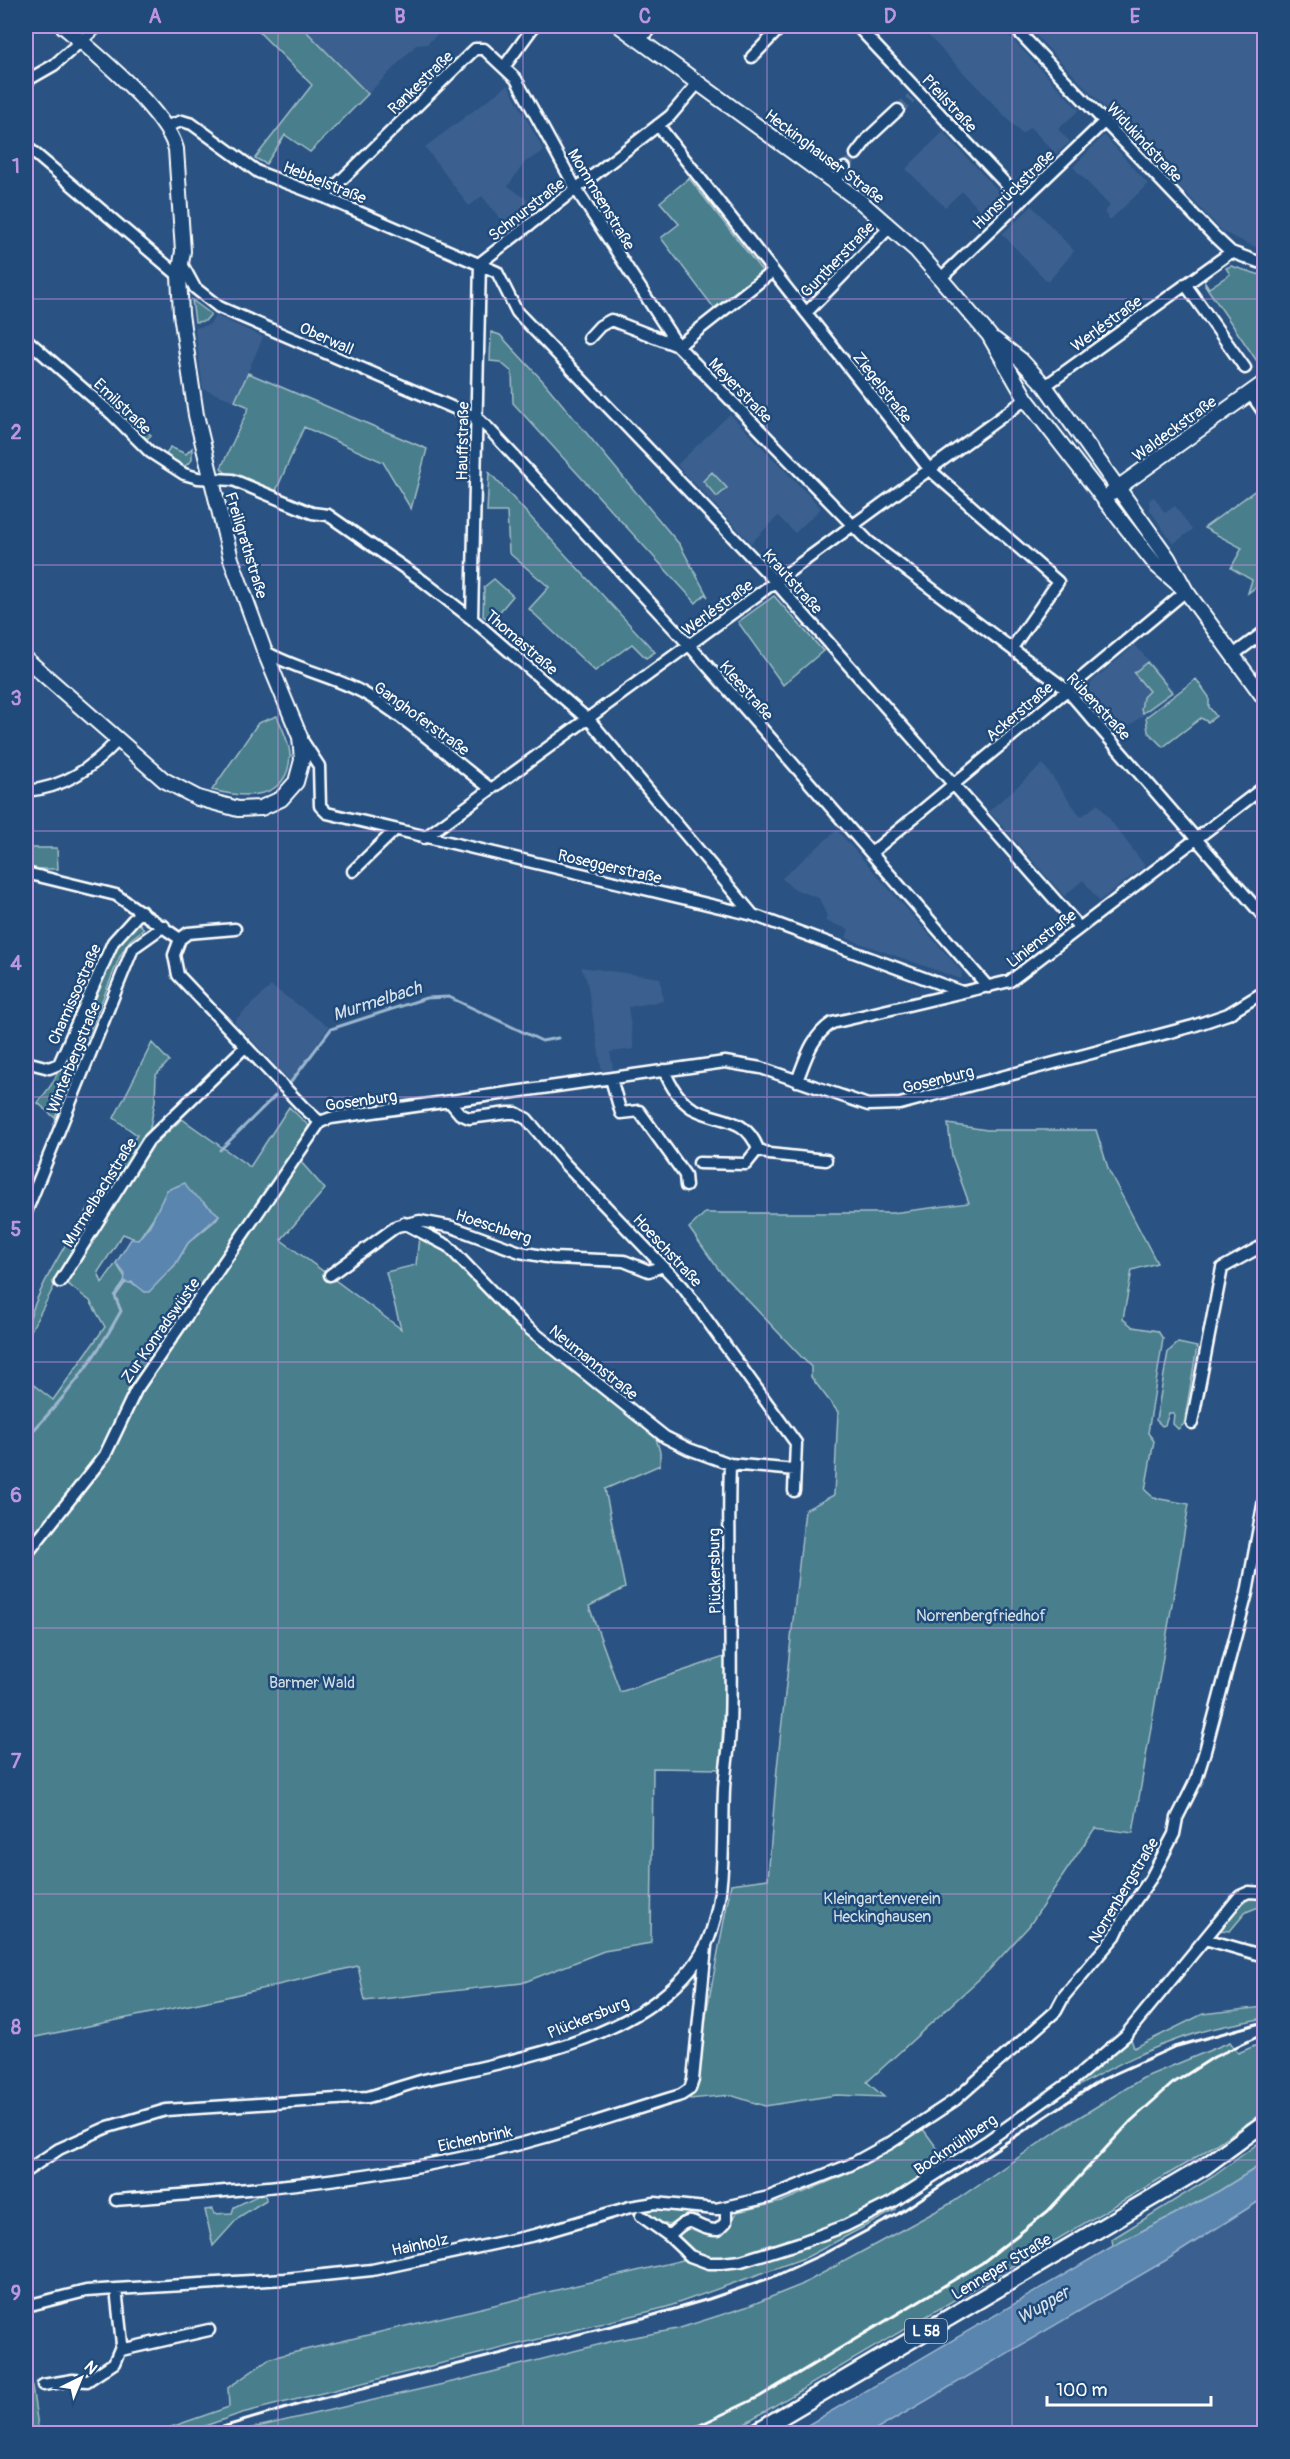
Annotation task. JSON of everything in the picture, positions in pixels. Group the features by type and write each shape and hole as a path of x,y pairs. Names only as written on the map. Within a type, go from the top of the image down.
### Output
{"main road":[{"name":"Freiligrathstraße","path":"26,659 164,780 180,790 210,803 250,810 281,799 296,782 302,760 300,737 264,650 231,559 209,478 185,351 180,270 183,250 176,149 167,126 82,41 63,26"},
{"name":"Heckinghauser Straße","path":"620,26 835,182 890,226 942,277 988,335 1026,399 1156,565 1186,591"},
{"name":"Heckinghauser Straße","path":"988,335 1021,360 1045,386 1168,558 1186,591 1264,698"},
{"name":"Waldeckstraße","path":"1103,498 1264,383"},
{"name":"Lenneper Straße","path":"752,2433 1204,2167 1264,2123"}],"street":[{"path":"26,81 54,65 98,26"},
{"path":"504,67 534,26"},
{"path":"640,40 652,26"},
{"path":"752,57 782,26"},
{"name":"Pfeilstraße","path":"856,26 914,94 1022,201"},
{"name":"Widukindstraße","path":"1013,26 1231,252 1264,264"},
{"name":"Rankestraße","path":"324,197 475,49 484,49 504,67"},
{"name":"Mommsenstraße","path":"504,67 516,79 576,189 678,346"},
{"name":"Schnurstraße","path":"480,263 670,116 698,83"},
{"path":"856,154 869,137 898,110"},
{"name":"Hebbelstraße","path":"167,126 182,121 192,124 258,172 324,197 480,263"},
{"name":"Hunsrückstraße","path":"942,277 1105,121"},
{"name":"Ziegelstraße","path":"658,125 930,470 1058,582 1012,648"},
{"name":"Oberwall","path":"26,146 180,270 195,288 219,307 477,418"},
{"path":"835,182 845,168"},
{"name":"Guntherstraße","path":"806,313 890,226"},
{"name":"Werléstraße","path":"1045,386 1231,252"},
{"name":"Hauffstraße","path":"472,619 480,263"},
{"name":"Krautstraße","path":"480,263 497,272 517,312 776,583 1079,927"},
{"path":"678,346 773,271"},
{"path":"1184,285 1245,368"},
{"name":"Meyerstraße","path":"589,338 600,326 610,321 678,346 853,526"},
{"name":"Emilstraße","path":"26,339 105,408 150,452 184,474 209,478"},
{"path":"1250,393 1264,413"},
{"name":"Werléstraße","path":"424,838 1026,399"},
{"name":"Kleestraße","path":"477,418 503,443 690,646 988,987"},
{"name":"Thomastraße","path":"209,478 233,480 312,513 328,515 415,575 472,619 587,719 753,915"},
{"name":"Rübenstraße","path":"853,526 869,542 1067,690 1264,918"},
{"name":"Ackerstraße","path":"871,853 1186,591"},
{"path":"1233,655 1264,632"},
{"name":"Ganghoferstraße","path":"264,650 280,660 335,679 374,700 491,789"},
{"name":"Roseggerstraße","path":"300,737 319,766 320,806 327,813 753,915 962,992"},
{"path":"26,791 45,790 80,774 118,740"},
{"name":"Linienstraße","path":"797,1081 817,1034 832,1023 1010,981 1264,787"},
{"path":"352,871 395,830"},
{"path":"26,873 116,895 180,939 188,933 235,928"},
{"name":"Chamissostraße","path":"26,1062 49,1068 59,1064 113,942 141,911"},
{"name":"Winterbergstraße","path":"26,1212 133,948 164,926"},
{"name":"Gosenburg","path":"180,939 174,955 178,975 245,1047 320,1122 331,1118 725,1062 761,1068 868,1105 900,1104 1193,1026 1228,1014 1264,992"},
{"name":"Murmelbachstraße","path":"60,1282 148,1141 245,1047"},
{"path":"664,1070 671,1086 691,1107 735,1122 755,1142 758,1149 769,1154 826,1160"},
{"path":"611,1079 621,1113 639,1111 685,1175 686,1186"},
{"name":"Hoeschstraße","path":"450,1102 460,1114 469,1118 516,1113 527,1119 565,1164 698,1305 796,1443 794,1491"},
{"name":"Zur Konradswüste","path":"26,1555 105,1455 136,1390 320,1122"},
{"path":"699,1163 746,1164 758,1149"},
{"name":"Hoeschberg","path":"404,1223 430,1222 520,1252 553,1258 624,1261 649,1271 663,1266"},
{"path":"330,1275 404,1223"},
{"name":"Neumannstraße","path":"404,1223 448,1246 522,1323 657,1431 689,1449 730,1464 795,1470"},
{"path":"1192,1423 1222,1268 1264,1245"},
{"name":"Plückersburg","path":"26,2171 51,2154 108,2127 166,2110 368,2097 400,2086 527,2056 568,2043 644,2009 669,1991 706,1947 717,1910 720,1886 725,1769 730,1728 727,1543 730,1464"},
{"name":"Norrenbergstraße","path":"726,2208 769,2197 850,2165 955,2100 1040,2028 1085,1971 1098,1960 1116,1936 1138,1894 1152,1878 1174,1834 1177,1818 1196,1780 1246,1593 1264,1500"},
{"name":"Bockmühlberg","path":"640,2216 669,2236 690,2256 721,2263 741,2261 845,2226 891,2203 1053,2094 1125,2036 1239,1896 1249,1892 1264,1893"},
{"path":"1205,1939 1264,1956"},
{"name":"Eichenbrink","path":"116,2200 223,2192 320,2181 464,2158 554,2135 681,2095 690,2089 693,2080 706,1947"},
{"name":"Hainholz","path":"26,2306 86,2291 285,2279 372,2270 535,2235 630,2207 655,2204 726,2208"},
{"path":"669,2236 683,2222 688,2221 718,2230 726,2222 726,2208"},
{"path":"43,2385 73,2380 87,2381 109,2368 121,2350 116,2289"},
{"path":"121,2350 209,2330"}],"shaded area":[{"path":"301,26 446,26 427,44 416,45 368,94"},
{"path":"929,26 1000,26 1079,110 1058,129 1070,142 1056,154 1030,127 1022,134 925,32"},
{"path":"1027,26 1264,26 1264,251 1223,232"},
{"path":"508,85 544,151 525,162 508,186 539,208 510,231 482,196 469,206 425,147"},
{"path":"943,132 1006,199 1006,203 988,219 962,191 945,207 906,169"},
{"path":"1103,136 1148,184 1110,220 1104,212 1110,206 1073,167"},
{"path":"1032,206 1074,251 1048,282 1002,234"},
{"path":"216,316 263,337 235,401 203,389 195,328 209,325"},
{"path":"730,414 821,508 795,533 778,516 751,543 677,465"},
{"path":"1154,497 1165,513 1175,506 1192,530 1173,544 1150,510 1149,500"},
{"path":"1135,645 1175,692 1118,734 1080,692"},
{"path":"1043,764 1081,817 1098,804 1145,866 1099,901 1083,880 1064,896 989,811"},
{"path":"837,830 962,972 961,979 846,938 849,929 825,921 827,916 819,898 792,888 782,878"},
{"path":"581,967 660,978 663,1001 628,1007 634,1049 610,1052 613,1069 602,1071 587,981"},
{"path":"271,986 329,1027 290,1081 234,1021"},
{"path":"1264,2198 1264,2433 871,2434 1168,2259"}],"green space":[{"path":"253,26 301,26 368,94 310,152 285,135 266,164 255,158 312,85"},
{"path":"689,178 762,271 714,308 661,238 679,224 660,202"},
{"path":"1231,266 1264,276 1264,359 1259,364 1205,285 1205,282 1209,288 1230,274 1226,268"},
{"path":"192,300 211,314 205,321 195,322"},
{"path":"491,332 500,335 542,380 680,545 708,597 705,594 696,603 513,403 512,372 500,362 490,361"},
{"path":"248,373 427,449 411,509 383,462 304,427 275,493 226,473 221,468 249,407 235,401"},
{"path":"123,410 151,435 146,440 121,413"},
{"path":"170,447 186,454 192,448 192,460 183,468 165,457"},
{"path":"489,472 655,652 646,658 632,644 595,671 529,609 549,587 509,553 507,512 487,512"},
{"path":"712,472 727,488 717,497 703,481"},
{"path":"1264,484 1264,581 1248,593 1252,580 1231,568 1242,548 1204,528"},
{"path":"494,579 513,596 491,622 483,616 484,587"},
{"path":"774,596 823,651 783,685 738,622"},
{"path":"1147,662 1172,692 1143,713 1141,710 1143,697 1149,691 1134,673"},
{"path":"1196,679 1209,697 1209,707 1216,716 1208,722 1201,718 1163,747 1148,732 1146,717"},
{"path":"277,716 290,751 287,771 281,782 273,789 250,795 212,790 258,723"},
{"path":"26,848 57,848 58,869 26,869"},
{"path":"138,922 144,929 130,940 120,956 55,1118 38,1103 54,1080 113,950 125,933"},
{"path":"152,1043 169,1061 156,1075 155,1101 149,1133 61,1273 26,1340 29,1320 53,1266 137,1135 114,1118"},
{"name":"Barmer Wald","path":"289,1107 309,1126 272,1183 281,1189 300,1161 325,1189 281,1240 401,1329 386,1272 416,1265 419,1237 449,1252 656,1438 660,1452 660,1465 605,1489 625,1588 589,1606 620,1692 727,1656 720,1769 653,1768 651,1943 604,1951 522,1983 365,2001 358,1966 218,1999 26,2039 26,1379 53,1400 105,1327 90,1301 64,1281 70,1276 153,1146 182,1119 250,1167","holes":["180,1185 219,1215 188,1243 175,1265 145,1292 128,1282 116,1263 102,1283 98,1272 123,1234 138,1240 155,1215 167,1190"]},
{"name":"Norrenbergfriedhof","path":"948,1124 987,1130 1096,1130 1109,1171 1157,1263 1132,1270 1123,1319 1133,1327 1158,1331 1163,1339 1148,1433 1154,1441 1145,1490 1154,1498 1189,1504 1133,1833 1095,1828 1029,1926 989,1970 867,2082 884,2097 836,2095 765,2106 730,2095 690,2099 731,1884 768,1879 777,1768 805,1510 834,1495 838,1412 811,1377 811,1367 719,1270 689,1228 705,1213 892,1213 969,1203 952,1156"},
{"path":"1178,1343 1197,1347 1184,1424 1178,1429 1173,1424 1174,1413 1169,1413 1165,1425 1162,1426 1156,1420 1168,1352"},
{"path":"1264,1897 1264,1908 1261,1906 1246,1912 1230,1931 1217,1930 1245,1899"},
{"path":"1264,2007 1264,2018 1222,2026 1142,2053 1055,2100 1131,2039 1134,2048 1203,2014"},
{"path":"1230,2042 1238,2053 1264,2042 1264,2111 1260,2115 1192,2160 728,2433 241,2434 239,2431 465,2379 613,2341 677,2329 746,2307 801,2285 953,2202 1060,2129 1143,2078"},
{"path":"923,2129 948,2163 881,2204 837,2224 771,2249 738,2256 709,2257 688,2250 678,2231 689,2226 709,2236 721,2234 737,2212 781,2202 849,2173"},
{"path":"1264,2139 1264,2163 1219,2191 1113,2246 1112,2239 1214,2176"},
{"path":"265,2192 266,2200 239,2217 213,2246 205,2210 213,2209 214,2214 232,2213 234,2207"},
{"path":"895,2207 896,2210 807,2257 667,2307 242,2413 185,2433 151,2434 229,2407 228,2388 271,2358 687,2259 709,2267 857,2225"},
{"path":"660,2208 698,2213 696,2219 686,2215 669,2225 652,2220 638,2210"},
{"path":"26,2346 39,2433 26,2433"}],"water":[{"path":"185,1183 189,1190 219,1215 188,1243 175,1265 149,1292 145,1292 132,1282 124,1284 125,1274 116,1263 131,1239 138,1240 150,1225 167,1190"},
{"name":"Wupper","path":"1264,2163 1264,2198 1168,2259 871,2433 794,2433 1113,2246 1219,2191"}],"waterway":[{"name":"Murmelbach","path":"291,1082 331,1029 426,998 449,997 542,1041 558,1038"},
{"name":"Murmelbach","path":"220,1150 275,1096"},
{"name":"Murmelbach","path":"26,1438 54,1408 100,1347 121,1311 115,1296 125,1282"}],"tunnel":[{"path":"898,110 911,98"},
{"path":"845,168 856,154"}],"railway":[{"path":"199,2434 307,2402 647,2317 773,2277 825,2253 898,2214 1101,2080 1174,2047 1264,2022"},
{"path":"681,2434 759,2397 982,2263 1048,2211 1131,2121 1172,2084 1214,2057 1264,2034"}],"park label":[{"name":"Kleingartenverein Heckinghausen","path":"882,1907"}]}
